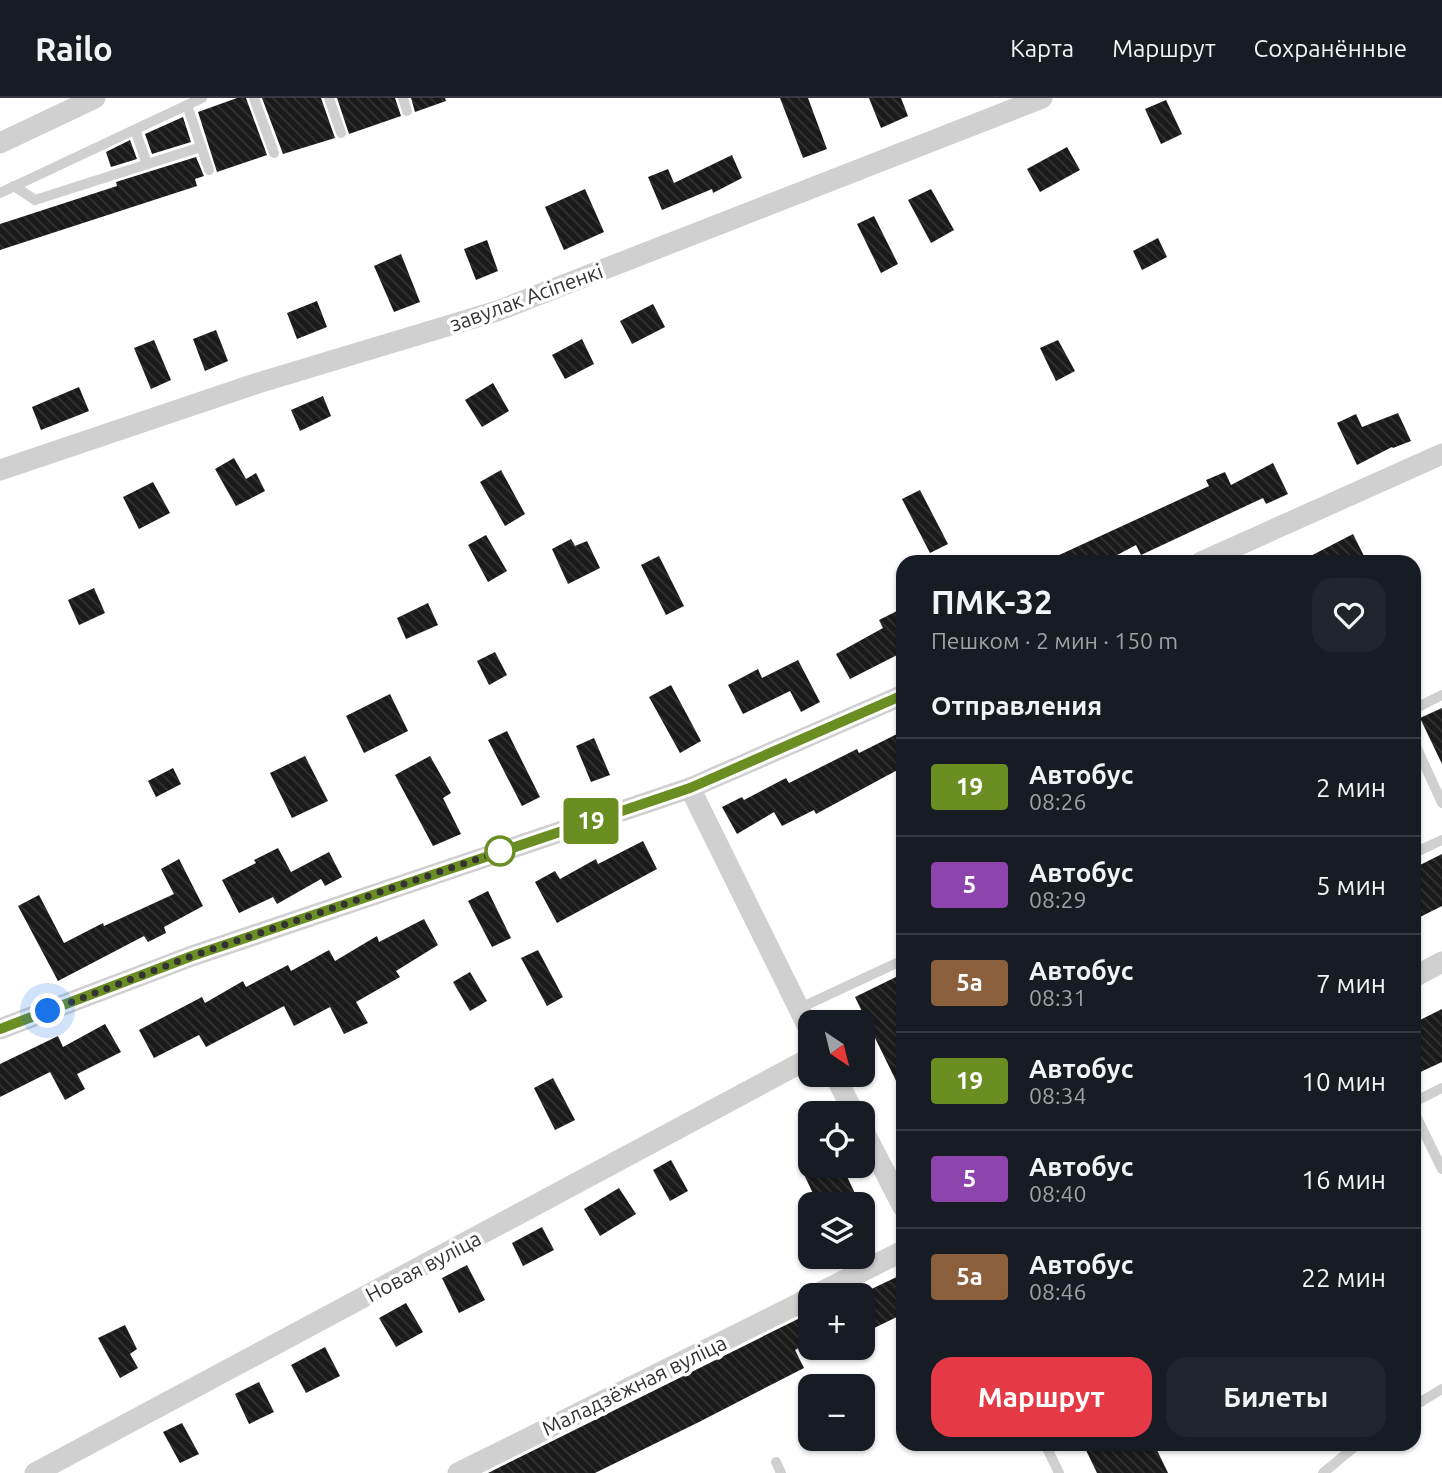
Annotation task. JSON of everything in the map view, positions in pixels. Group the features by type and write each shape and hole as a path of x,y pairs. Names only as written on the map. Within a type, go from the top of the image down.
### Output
{"street":[{"path":"0,143 95,98"},
{"name":"завулак Асіпенкі","path":"0,470 258,383 497,311 1042,98"},
{"path":"1217,555 1442,454"},
{"path":"0,1030 192,956 690,788 896,698"},
{"path":"690,788 798,1009"},
{"path":"1421,972 1442,962"},
{"name":"Новая вуліца","path":"35,1473 798,1064"},
{"path":"875,1153 896,1194"},
{"path":"839,1283 896,1254"},
{"name":"Маладзёжная вуліца","path":"458,1473 798,1304"}],"lane":[{"path":"0,193 202,98"},
{"path":"254,98 274,153"},
{"path":"329,98 341,133"},
{"path":"403,98 407,111"},
{"path":"187,105 209,170"},
{"path":"135,130 147,164"},
{"path":"14,186 34,200 201,147"},
{"path":"1421,706 1442,695"},
{"path":"1421,758 1442,803"},
{"path":"1421,850 1442,839"},
{"path":"798,1009 896,963"},
{"path":"1421,1098 1442,1088"},
{"path":"1421,1126 1442,1169"},
{"path":"1421,1402 1442,1389"},
{"path":"1048,1451 1059,1473"},
{"path":"1322,1473 1349,1451"}],"building":[{"path":"237,98 246,98 267,155 217,172 198,112"},
{"path":"262,98 321,98 335,138 283,154"},
{"path":"337,98 395,98 401,116 349,134"},
{"path":"411,98 445,98 446,101 415,112"},
{"path":"780,98 808,98 827,149 803,158"},
{"path":"869,98 901,98 908,116 881,128"},
{"path":"1166,100 1182,134 1161,144 1145,109"},
{"path":"183,117 191,142 152,154 145,134"},
{"path":"130,140 137,159 111,167 106,152"},
{"path":"1067,147 1080,170 1040,192 1027,169"},
{"path":"732,155 742,178 713,193 712,189 662,210 648,177 668,169 674,183"},
{"path":"196,157 204,176 195,179 197,186 0,250 0,224 117,186 116,182"},
{"path":"585,189 604,232 564,250 545,207"},
{"path":"931,189 954,230 931,243 908,200"},
{"path":"874,216 898,264 881,273 857,224"},
{"path":"1158,238 1167,257 1142,270 1133,251"},
{"path":"487,240 498,271 476,280 464,249"},
{"path":"401,254 420,302 394,312 374,266"},
{"path":"317,301 327,327 297,339 287,313"},
{"path":"653,304 665,327 632,344 620,321"},
{"path":"216,330 228,361 205,371 193,339"},
{"path":"582,339 594,364 565,379 552,355"},
{"path":"154,340 171,380 151,389 134,348"},
{"path":"1058,340 1075,371 1056,381 1040,348"},
{"path":"493,383 509,411 482,427 465,400"},
{"path":"79,387 89,411 41,430 32,407"},
{"path":"323,396 331,416 300,431 291,410"},
{"path":"1398,413 1411,441 1392,447 1357,465 1337,423 1356,414 1362,427"},
{"path":"234,458 246,479 256,473 265,491 236,506 215,469"},
{"path":"1273,463 1288,494 1266,504 1263,498 1141,555 1136,545 1117,555 1059,555 1209,486 1206,480 1225,472 1231,485"},
{"path":"501,470 525,514 505,526 480,482"},
{"path":"153,482 170,513 139,529 123,497"},
{"path":"920,490 948,544 930,553 902,499"},
{"path":"1353,534 1364,555 1312,555"},
{"path":"486,535 507,571 488,582 468,545"},
{"path":"571,539 575,546 587,541 600,568 568,584 552,549"},
{"path":"659,556 684,606 666,615 641,565"},
{"path":"94,588 105,613 79,625 68,600"},
{"path":"428,603 438,625 406,639 397,618"},
{"path":"896,612 896,656 850,679 836,654 883,628 879,620"},
{"path":"495,652 507,675 489,685 477,661"},
{"path":"798,660 820,702 801,712 790,691 743,714 728,685 758,669 762,678"},
{"path":"671,685 701,741 680,753 649,697"},
{"path":"390,694 408,731 364,753 346,716"},
{"path":"1442,708 1442,764 1421,720 1421,718"},
{"path":"507,731 540,797 522,806 488,740"},
{"path":"896,734 896,771 816,814 814,810 782,826 774,812 737,834 722,807 742,797 744,800 786,778 789,783 857,749 859,753"},
{"path":"594,738 610,775 591,782 576,746"},
{"path":"305,756 328,801 292,818 270,773"},
{"path":"430,756 451,793 443,798 461,834 433,846 395,775"},
{"path":"173,768 181,784 156,797 148,781"},
{"path":"643,841 657,869 557,923 535,882 555,871 560,879 596,859 598,864"},
{"path":"278,848 291,872 329,852 342,877 325,886 321,879 277,904 273,897 239,913 222,880 256,863 254,860"},
{"path":"1442,854 1442,906 1421,916 1421,864"},
{"path":"179,859 203,906 164,927 166,933 148,942 144,936 58,981 18,906 39,895 64,943 103,923 104,926 174,894 161,869"},
{"path":"488,891 511,938 492,947 468,901"},
{"path":"424,919 438,945 396,971 400,977 356,1002 368,1023 344,1034 330,1007 294,1026 284,1006 206,1047 199,1035 154,1058 139,1030 202,997 205,1003 243,981 246,987 288,965 291,971 329,950 335,961 377,936 379,942"},
{"path":"538,950 563,997 547,1006 521,958"},
{"path":"470,972 487,1001 470,1011 453,982"},
{"path":"896,977 896,1081 875,1038 875,1010 861,1010 855,997"},
{"path":"1442,1009 1442,1062 1421,1072 1421,1020"},
{"path":"105,1024 121,1052 77,1074 85,1089 65,1100 50,1072 0,1097 0,1064 58,1036 63,1047"},
{"path":"553,1078 575,1120 555,1130 534,1088"},
{"path":"671,1160 688,1191 670,1201 653,1170"},
{"path":"806,1178 848,1178 854,1192 812,1192"},
{"path":"619,1188 636,1214 600,1236 584,1209"},
{"path":"542,1227 554,1250 523,1266 512,1243"},
{"path":"467,1265 485,1300 459,1313 442,1278"},
{"path":"896,1277 896,1317 875,1328 875,1287"},
{"path":"406,1303 423,1332 396,1347 379,1318"},
{"path":"798,1319 798,1348 795,1350 804,1368 699,1422 595,1473 488,1473"},
{"path":"125,1325 137,1349 130,1354 138,1368 120,1378 98,1338"},
{"path":"325,1347 340,1376 306,1393 291,1365"},
{"path":"259,1382 274,1412 249,1424 235,1394"},
{"path":"182,1423 199,1454 180,1463 163,1432"},
{"path":"1086,1451 1157,1451 1168,1473 1097,1473"}],"bus line":[{"name":"19","path":"0,1029 192,956 690,788 896,698"}],"route":[{"path":"48,1011 192,956 510,848 500,851"}]}
